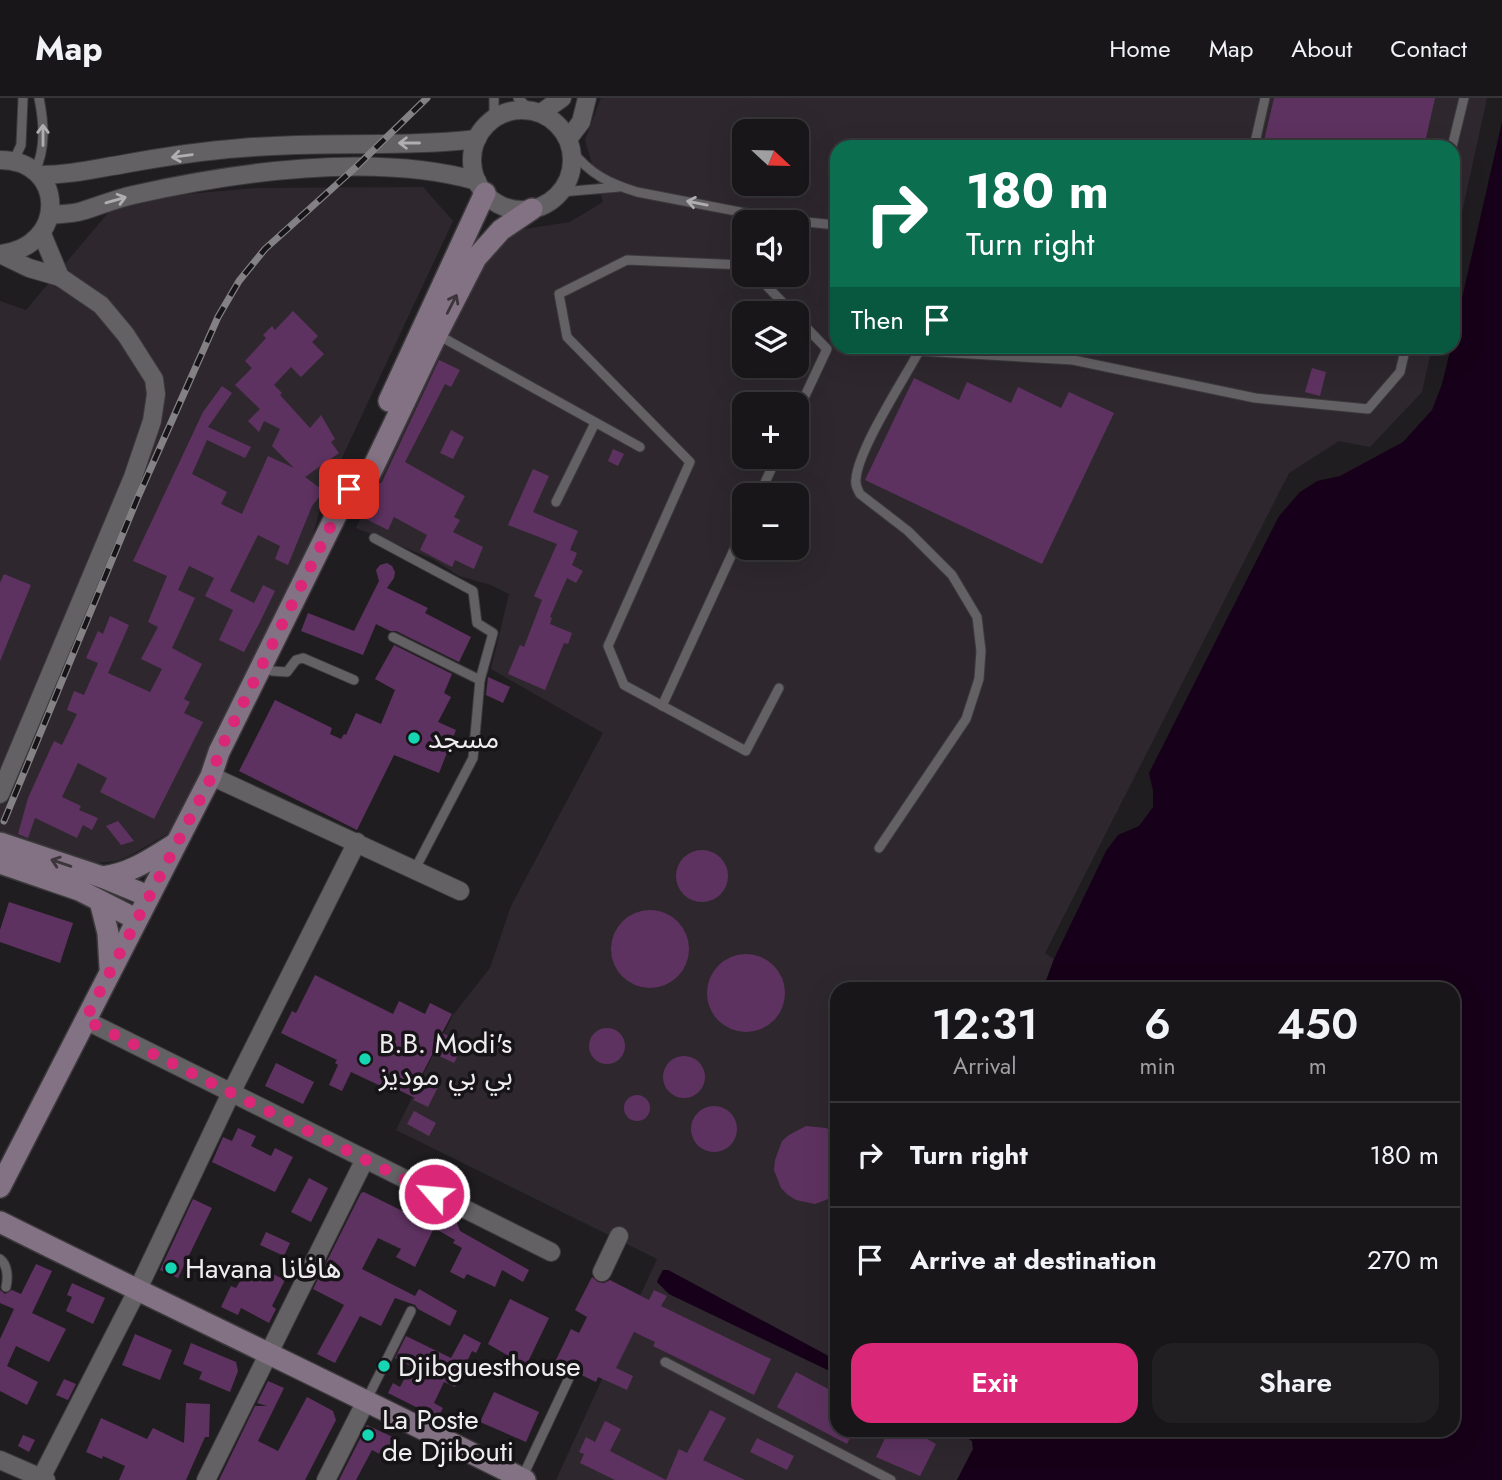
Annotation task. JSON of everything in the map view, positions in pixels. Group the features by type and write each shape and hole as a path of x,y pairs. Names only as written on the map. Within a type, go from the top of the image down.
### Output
{"main road":[{"path":"359,482 481,187"},
{"path":"0,1187 212,774 219,752 300,602 467,275 482,251 501,230 532,209"},
{"path":"212,774 226,761 272,671 300,602"},
{"path":"0,843 102,877 148,896"},
{"path":"102,877 119,875 134,869 175,844"},
{"path":"0,863 69,887 136,919"},
{"path":"100,901 108,933 110,972"},
{"path":"0,1222 367,1399 524,1479"}],"street":[{"path":"481,187 473,167 473,153 477,139 494,119 505,113 562,98"},
{"path":"50,215 80,211 132,195 228,177 356,167 462,176 481,187 495,202 506,208 532,209 543,206 561,191 571,172 570,145 581,122 587,98"},
{"path":"530,107 557,124 570,145"},
{"path":"7,160 37,173 69,174 238,148 317,143 441,143 477,139"},
{"path":"0,254 16,252 31,245 42,234 50,215 50,201 47,187 37,173"},
{"path":"42,234 60,276"},
{"path":"0,254 29,268 60,276 101,305 126,335 154,379 156,394 152,421 133,477 0,794"},
{"path":"212,774 460,891"},
{"path":"0,1460 42,1479 357,842"},
{"path":"85,1020 551,1252"},
{"path":"206,1480 365,1159"},
{"path":"602,1272 619,1236"},
{"path":"326,1480 367,1399"}],"lane":[{"path":"7,160 21,145 23,98"},
{"path":"37,173 42,157 44,131 39,98"},
{"path":"494,98 494,119"},
{"path":"1256,140 1265,98"},
{"path":"1454,140 1464,98"},
{"path":"570,145 588,170 621,187 732,212"},
{"path":"561,191 621,187"},
{"path":"809,223 830,224"},
{"path":"732,264 627,260 559,294 567,337 690,461 608,646 624,685 746,751 779,688"},
{"path":"768,287 781,301"},
{"path":"807,392 827,349 809,330"},
{"path":"437,334 640,447"},
{"path":"879,848 966,719 979,679 981,651 977,617 952,575 908,531 860,494 856,486 863,453 918,354"},
{"path":"990,354 1073,360 1255,398 1368,409 1400,372 1404,354"},
{"path":"556,502 595,423"},
{"path":"374,538 473,591 477,623 494,633 480,680 473,758 415,869"},
{"path":"662,706 732,554"},
{"path":"393,637 480,680"},
{"path":"272,671 287,672 296,660 303,657 354,680"},
{"path":"0,1259 4,1261 9,1277 6,1287"},
{"path":"367,1399 411,1311"},
{"path":"665,1362 891,1480"},
{"path":"524,1479 570,1376"}],"shaded area":[{"path":"601,98 1487,98 1460,222 1460,140 830,140 830,354 1430,354 1422,392 1370,447 1339,441 1289,473 1045,953 1054,959 1046,982 830,982 830,1357 668,1270 663,1270 658,1278 657,1282 669,1294 830,1371 830,1437 967,1437 972,1441 973,1449 957,1480 556,1480 657,1259 396,1130 453,1015 490,968 511,906 603,733 491,669 509,594 491,585 459,576 433,559 356,528 484,261 511,231 570,222 603,202 585,140"},
{"path":"1502,122 1502,1480 957,1480 973,1449 972,1441 965,1437 1460,1437 1460,982 1046,982 1106,851 1118,835 1139,826 1153,807 1149,773 1279,516 1300,492 1317,481 1340,476 1403,442 1432,410 1449,354 1460,354 1460,307"},
{"path":"423,187 453,221 324,496 306,559 174,830 116,861 84,864 0,838 0,301 26,310 119,200 257,188"},
{"path":"663,1270 668,1270 830,1357 830,1371 669,1294 657,1282"}],"building":[{"path":"1274,98 1435,98 1426,140 1264,140"},
{"path":"293,311 318,336 312,342 324,354 301,377 291,367 274,385 310,428 321,415 335,439 331,442 339,453 305,477 324,491 312,506 288,565 275,559 280,546 258,535 230,591 254,603 263,585 275,591 259,624 244,652 219,640 233,610 205,596 214,578 189,566 178,590 195,598 172,648 202,664 184,699 190,702 184,713 203,722 154,819 100,792 107,778 78,763 62,797 81,806 79,810 98,818 92,830 83,825 77,838 35,818 28,838 18,834 28,798 54,741 62,745 77,714 67,710 74,691 84,695 98,663 86,658 98,631 103,634 110,616 129,625 108,673 150,692 162,669 141,659 158,627 148,622 167,576 133,561 203,412 222,386 232,393 208,427 251,447 245,458 207,440 192,474 227,492 221,504 242,514 268,456 294,468 272,446 280,429 264,421 259,432 248,421 260,409 235,385 252,368 245,361 266,338 263,335 272,326 275,330"},
{"path":"439,360 460,370 451,387 445,384 405,462 465,496 454,517 460,520 453,532 483,547 474,569 455,560 452,567 420,550 427,535 394,517 388,530 364,518 373,500 361,495 362,486 371,489 382,482"},
{"path":"1312,368 1326,372 1320,396 1305,392"},
{"path":"914,378 959,400 967,382 1011,403 1018,387 1061,408 1069,392 1114,413 1042,564 865,480"},
{"path":"451,430 464,437 453,459 440,453"},
{"path":"613,449 624,454 618,466 608,461"},
{"path":"533,469 549,476 533,512 578,531 570,550 577,553 572,565 583,571 576,583 567,578 550,617 550,624 572,633 568,644 564,643 545,690 508,674 520,645 524,647 542,600 534,596 557,544 508,525"},
{"path":"387,563 395,572 387,588 428,608 425,613 471,637 459,662 376,624 363,655 301,631 308,613 354,631 379,581 376,570"},
{"path":"4,574 31,585 0,661 0,583"},
{"path":"394,645 452,674 444,693 451,697 438,722 456,730 439,773 394,755 357,830 239,771 275,700 332,728 330,734 341,739 346,735 356,713 381,724 395,690 375,679"},
{"path":"488,677 510,687 503,703 486,695"},
{"path":"118,821 134,841 121,845 106,826"},
{"path":"702,850 721,857 728,876 721,895 702,902 683,895 676,876 683,857"},
{"path":"9,902 73,923 60,963 0,942 0,930"},
{"path":"650,910 665,913 682,927 689,949 686,964 672,981 650,988 635,985 618,971 611,949 614,934 628,917"},
{"path":"746,954 761,957 778,971 785,993 782,1008 768,1025 746,1032 731,1029 714,1015 707,993 710,978 724,961"},
{"path":"315,975 393,1014 399,1001 425,1014 430,1003 452,1014 442,1033 464,1043 454,1063 433,1053 420,1078 438,1087 428,1107 389,1085 387,1089 351,1072 342,1091 329,1085 338,1065 335,1063 337,1060 281,1033 292,1011 296,1013"},
{"path":"607,1028 620,1033 625,1046 620,1059 607,1064 594,1059 589,1046 594,1033"},
{"path":"684,1056 699,1062 705,1077 699,1092 684,1098 669,1092 663,1077 669,1062"},
{"path":"276,1063 314,1082 303,1104 265,1086"},
{"path":"637,1095 646,1099 650,1108 646,1117 637,1121 628,1117 624,1108 628,1099"},
{"path":"714,1106 730,1113 737,1129 730,1145 714,1152 698,1145 691,1129 698,1113"},
{"path":"414,1111 436,1123 429,1136 407,1124"},
{"path":"806,1126 830,1130 830,1198 815,1204 796,1200 781,1188 774,1170 775,1160 782,1141"},
{"path":"238,1128 256,1136 251,1146 271,1156 275,1148 293,1157 275,1192 212,1162 223,1137 232,1141"},
{"path":"309,1178 328,1188 311,1222 291,1212"},
{"path":"364,1192 429,1224 438,1208 454,1216 460,1231 529,1270 523,1282 502,1270 495,1287 467,1274 464,1279 450,1272 462,1248 453,1243 455,1240 434,1228 415,1267 396,1257 401,1249 378,1238 362,1269 415,1296 419,1289 457,1311 450,1326 415,1305 395,1298 381,1326 360,1316 335,1363 317,1354 344,1305 313,1289 361,1193"},
{"path":"193,1199 212,1208 178,1278 160,1270"},
{"path":"266,1232 290,1243 284,1256 260,1245"},
{"path":"36,1264 52,1271 32,1313 66,1329 49,1362 16,1346 7,1366 38,1382 27,1405 0,1391 0,1339 14,1309 0,1303 0,1290 5,1294 12,1290 21,1294"},
{"path":"249,1266 285,1280 272,1306 276,1309 269,1323 241,1308 238,1315 221,1307 231,1286 236,1288"},
{"path":"592,1277 604,1283 610,1280 649,1300 654,1290 667,1296 661,1306 771,1359 754,1395 653,1346 655,1342 634,1332 616,1368 633,1376 627,1390 598,1377 596,1382 555,1362 571,1329 579,1333 587,1317 575,1310"},
{"path":"72,1283 105,1298 93,1324 66,1311 72,1297 67,1295"},
{"path":"510,1299 549,1318 526,1366 488,1344"},
{"path":"135,1334 172,1350 160,1380 122,1365"},
{"path":"464,1334 481,1343 476,1353 472,1351 455,1387 444,1382 434,1403 443,1408 438,1418 388,1393 393,1383 400,1387 411,1366 395,1358 406,1336 451,1358"},
{"path":"191,1343 236,1362 238,1371 230,1392 199,1379 202,1372 183,1364"},
{"path":"796,1372 830,1390 830,1435 777,1407"},
{"path":"64,1379 76,1384 68,1400 56,1395"},
{"path":"268,1381 284,1388 258,1441 278,1451 307,1397 333,1411 336,1420 305,1480 219,1480 255,1406 267,1406 257,1403"},
{"path":"494,1392 539,1412 526,1442 480,1422"},
{"path":"186,1403 210,1404 209,1437 205,1437 186,1480 119,1480 125,1466 86,1452 101,1418 147,1439 153,1428 184,1443"},
{"path":"710,1410 726,1418 703,1460 745,1480 666,1480 679,1449 687,1453"},
{"path":"605,1421 621,1429 610,1451 666,1480 615,1480 580,1463 584,1454 579,1452 586,1437 595,1442"},
{"path":"367,1425 399,1440 389,1459 372,1450 356,1480 339,1480"},
{"path":"23,1435 35,1440 29,1452 18,1446"},
{"path":"834,1437 850,1437 847,1444"},
{"path":"886,1437 924,1437 936,1444 920,1476 876,1457"},
{"path":"757,1438 794,1456 787,1470 750,1452"}],"tunnel":[{"path":"360,494 369,476"}],"railway":[{"path":"4,821 138,497 218,317 239,281 265,249 427,98"}],"place":[{"name":"مسجد","path":"414,738"},
{"name":"B.B. Modi's بي بي موديز","path":"365,1059"},
{"name":"Havana هافانا","path":"171,1268"},
{"name":"Djibguesthouse","path":"384,1366"},
{"name":"La Poste de Djibouti","path":"368,1435"}],"route":[{"path":"349,489 219,752 212,776 85,1020 434,1194"}]}
